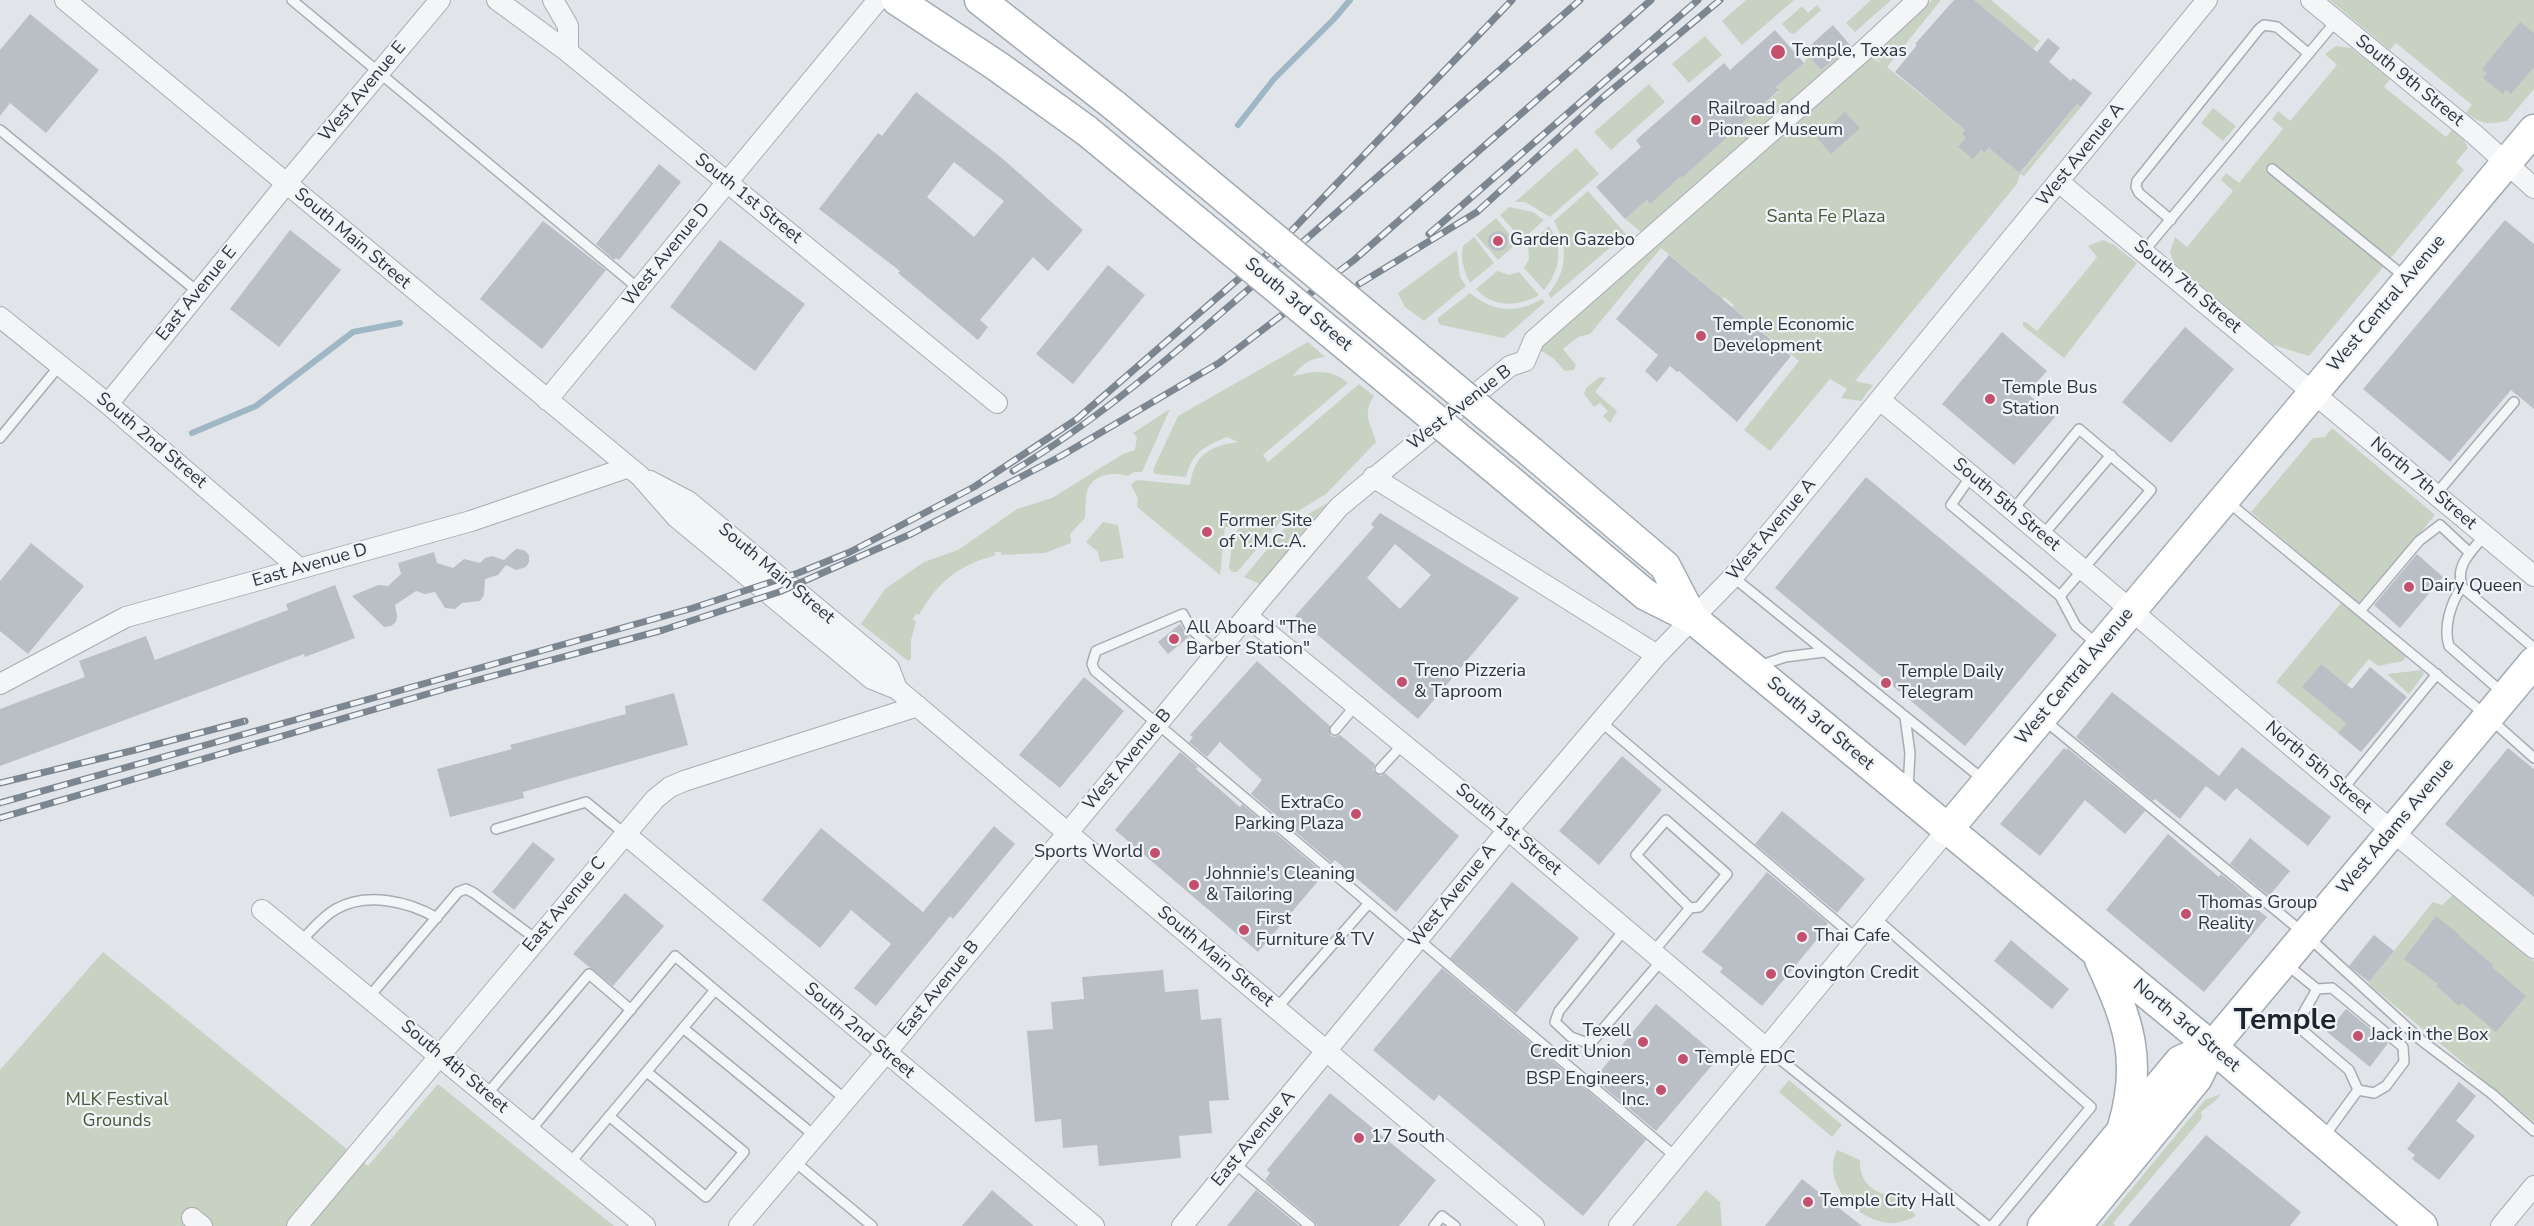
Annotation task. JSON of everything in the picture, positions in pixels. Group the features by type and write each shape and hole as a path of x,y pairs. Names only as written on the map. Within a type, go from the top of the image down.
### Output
{"main road":[{"name":"South 3rd Street","path":"897,0 997,66 1087,131 1646,595 1692,618 1947,830"},
{"name":"South 3rd Street","path":"980,0 1115,106 1665,566 1692,618"},
{"name":"West Central Avenue","path":"1947,830 2534,130"},
{"name":"West Adams Avenue","path":"2076,1226 2197,1078 2212,1047 2534,662"},
{"name":"North 3rd Street","path":"1947,830 2212,1047 2422,1226"},
{"path":"2096,952 2118,998 2129,1033 2134,1062 2122,1129"},
{"name":"West Adams Avenue","path":"2043,1226 2180,1061 2212,1047"}],"street":[{"name":"South Main Street","path":"64,0 634,471 676,518 872,679 897,688 1534,1226"},
{"name":"West Avenue E","path":"286,184 440,0"},
{"name":"South 1st Street","path":"496,0 568,52 997,404"},
{"path":"523,0 529,22"},
{"path":"553,0 568,26 568,52"},
{"name":"West Avenue D","path":"548,400 878,0"},
{"name":"West Avenue B","path":"1068,833 1339,507 1510,366 1525,361 1534,340 1918,0"},
{"name":"West Avenue A","path":"1327,1052 1600,721 1657,655 1733,577 2060,183 2207,0"},
{"name":"South 9th Street","path":"2311,0 2474,134 2534,188"},
{"name":"South 7th Street","path":"2060,183 2313,392"},
{"name":"East Avenue E","path":"108,404 286,184"},
{"name":"South 2nd Street","path":"0,316 108,404 299,568"},
{"name":"North 7th Street","path":"2313,392 2534,576"},
{"name":"South 5th Street","path":"1880,400 2132,610"},
{"name":"East Avenue D","path":"0,684 126,617 471,521 634,471"},
{"path":"1373,477 1657,655"},
{"name":"North 5th Street","path":"2132,610 2392,832 2534,948"},
{"name":"South 1st Street","path":"1247,616 1508,830 1766,1048"},
{"name":"East Avenue C","path":"297,1226 655,799 670,787 684,781 918,706"},
{"name":"West Central Avenue","path":"1619,1226 1947,830"},
{"name":"East Avenue B","path":"739,1226 1068,833"},
{"name":"South 2nd Street","path":"625,834 1094,1226"},
{"name":"South 4th Street","path":"262,910 440,1054 645,1226"},
{"name":"East Avenue A","path":"1182,1226 1327,1052"},
{"path":"2501,1226 2534,1186"}],"lane":[{"path":"291,0 639,289"},
{"path":"2144,251 2336,21"},
{"path":"2171,220 2141,196 2137,190 2137,181 2259,29 2264,25 2274,25 2309,54"},
{"path":"0,130 198,292"},
{"path":"2272,169 2407,279"},
{"path":"0,438 60,365"},
{"path":"2436,494 2514,402"},
{"path":"2012,511 2079,429 2151,490 2060,596"},
{"path":"2042,536 2111,455"},
{"path":"1971,476 1951,505 2060,596 2076,626 2100,647"},
{"path":"2224,499 2437,674 2497,706"},
{"path":"2360,611 2419,541 2440,525 2470,553"},
{"path":"2484,536 2460,566 2459,579 2462,587 2534,648"},
{"path":"1733,577 1987,782"},
{"path":"2462,587 2452,601 2446,639 2534,758"},
{"path":"1217,652 1191,628 1183,614 1096,651 1092,664 1095,671 1369,903 1676,1157"},
{"path":"1753,668 1785,657 1824,652"},
{"path":"2343,789 2437,674"},
{"path":"1335,730 1356,705"},
{"path":"1905,717 1910,753 1908,797"},
{"path":"2042,717 2306,935 2422,1041 2492,1094 2534,1131"},
{"path":"1600,721 1857,939"},
{"path":"1380,769 1403,743"},
{"path":"496,829 586,802 625,834"},
{"path":"1625,929 1559,1011 1555,1022 1571,1037 1590,1044 1657,956 1690,908 1699,907 1726,874 1666,820 1636,855 1690,908"},
{"path":"369,997 458,892 466,889 536,939"},
{"path":"301,941 323,918 337,909 355,903 391,901 421,908 436,918"},
{"path":"1276,1009 1369,903"},
{"path":"1766,1048 1990,1226 2091,1107 1874,917"},
{"path":"531,1130 675,956 846,1100"},
{"path":"2284,962 2317,989 2332,988 2403,1047 2404,1062 2386,1086 2374,1093 2358,1090"},
{"path":"487,1094 589,974 631,1010"},
{"path":"2317,989 2301,1017 2301,1030 2349,1070 2358,1090"},
{"path":"570,1163 715,990"},
{"path":"683,1028 815,1136"},
{"path":"609,1116 706,1197 744,1152 647,1071"},
{"path":"2322,1140 2358,1090"},
{"path":"794,1161 872,1226"},
{"path":"1234,1163 1310,1226"},
{"path":"1434,1226 1442,1216 1455,1226"}],"green space":[{"path":"1746,0 1794,0 1742,45 1722,21"},
{"path":"1871,0 1891,0 1855,32 1846,23"},
{"name":"Santa Fe Plaza","path":"1932,0 1941,0 1887,67 1965,130 1962,134 1984,153 1989,148 2021,173 2077,104 2081,107 2024,176 2020,174 2017,184 1855,381 1873,385 1861,401 1841,398 1847,389 1830,379 1770,451 1744,430 1799,361 1732,307 1734,305 1724,297 1718,303 1714,292 1661,248 1590,334 1578,337 1563,349 1576,365 1574,370 1565,371 1553,358 1538,349 1657,245 1625,219 1647,200 1650,203 1682,177 1779,91 1776,87 1804,63 1808,55 1821,70 1850,45 1881,63 1874,55"},
{"path":"1974,0 1991,0 2040,41 2033,49"},
{"path":"2330,0 2534,0 2534,89 2507,121 2481,122 2466,113 2472,105 2396,43 2390,50"},
{"path":"1817,5 1821,10 1794,34 1782,24 1802,6 1808,13"},
{"path":"1705,36 1722,55 1689,83 1672,64"},
{"path":"2336,46 2351,48 2390,79 2384,87 2446,137 2452,130 2464,140 2468,148 2456,162 2464,170 2309,356 2273,345 2173,262 2170,252 2175,237 2187,247 2233,191 2221,180 2226,173 2239,183 2283,129 2272,119 2278,111 2290,121 2337,65 2325,54"},
{"path":"1649,84 1665,102 1611,150 1594,132"},
{"path":"2213,108 2236,126 2223,141 2201,123"},
{"path":"1576,148 1599,174 1550,217 1525,202 1515,202"},
{"path":"1588,191 1626,234 1551,298 1548,294 1559,277 1564,259 1562,240 1554,221"},
{"path":"1509,207 1533,212 1544,220 1522,240 1500,215"},
{"path":"1496,218 1517,243 1498,260 1476,235"},
{"path":"1549,226 1557,243 1558,259 1554,275 1544,290 1524,268 1529,259 1528,245"},
{"path":"1474,237 1494,263 1470,283 1463,265 1462,251 1463,246"},
{"path":"2103,240 2114,245 2137,263 2064,358 2023,326 2023,323 2026,322 2037,331 2097,257 2088,246"},
{"path":"1457,250 1460,277 1466,286 1424,321 1405,307 1398,293"},
{"path":"1497,271 1509,275 1519,272 1539,295 1523,302 1506,304 1490,300 1476,289"},
{"path":"1470,293 1487,304 1505,309 1523,307 1542,299 1545,302 1504,338 1441,325 1438,322 1438,318"},
{"path":"1308,342 1325,357 1307,363 1293,376 1322,372 1335,375 1348,383 1263,455 1268,462 1359,384 1374,396 1368,414 1376,442 1326,494 1280,522 1237,572 1232,572 1229,568 1233,535 1240,527 1225,527 1220,575 1137,507 1138,498 1131,485 1137,480 1190,485 1195,466 1205,453 1219,446 1238,442 1227,437 1200,451 1192,461 1186,477 1155,474 1153,470 1178,416"},
{"path":"1600,377 1606,378 1595,392 1617,411 1610,423 1603,416 1608,411 1600,403 1594,407 1584,394 1586,388"},
{"path":"1170,409 1142,472 1134,472 1128,476 1115,474 1101,476 1091,484 1086,497 1085,518 1070,534 1071,543 1045,553 1001,555 1001,552 995,552 994,556 959,570 941,585 919,615 916,614 913,619 916,622 911,640 911,659 908,661 861,624 885,589 924,562 958,550 1017,509 1052,498 1123,454 1135,450 1137,437 1133,433"},
{"path":"2332,428 2435,515 2360,605 2251,512 2313,438 2325,437"},
{"path":"1327,503 1260,584 1244,577 1285,528"},
{"path":"1103,522 1118,525 1124,558 1100,562 1098,552 1086,542"},
{"path":"2342,602 2407,655 2403,661 2378,666 2369,659 2347,685 2321,664 2303,687 2346,723 2338,733 2276,682"},
{"path":"2422,670 2424,674 2409,694 2387,674"},
{"path":"2455,893 2534,961 2534,1122 2370,985 2369,982 2433,902 2442,905"},
{"name":"MLK Festival Grounds","path":"103,952 368,1166 438,1084 614,1226 0,1226 0,1070"},
{"path":"1789,1080 1842,1125 1832,1137 1779,1092"},
{"path":"2221,1094 2201,1112 2202,1118 2113,1223 2115,1226 2101,1226 2205,1100"},
{"path":"1837,1150 1860,1160 1863,1176 1872,1188 1885,1195 1901,1195 1916,1216 1889,1223 1865,1215 1854,1207 1838,1187 1834,1175 1833,1162"},
{"path":"1706,1190 1720,1202 1722,1226 1676,1226"}],"building":[{"path":"1954,0 1974,0 2037,52 2048,38 2060,48 2049,62 2071,81 2073,78 2092,93 2081,107 2077,104 2020,173 1989,148 1984,153 1981,150 1973,159 1958,147 1966,138 1962,134 1965,130 1895,72 1917,45 1915,44"},
{"path":"30,14 99,70 46,133 10,103 0,116 0,50"},
{"path":"2520,22 2534,33 2534,67 2511,94 2506,90 2503,94 2483,78 2487,73 2482,69"},
{"path":"1833,25 1850,45 1821,70 1804,51"},
{"path":"1775,30 1804,63 1776,87 1779,90 1682,178 1681,176 1650,204 1647,200 1625,219 1596,187 1641,147 1636,140 1724,63 1730,70"},
{"path":"916,92 1003,159 1083,230 1048,271 1033,257 980,320 988,327 978,340 898,273 900,271 819,209 878,133 882,136","holes":["954,162 1004,201 974,237 927,197"]},
{"path":"1845,112 1860,128 1831,154 1817,138"},
{"path":"659,164 681,182 619,260 616,258 614,260 596,244"},
{"path":"2505,220 2534,244 2534,409 2511,390 2450,462 2363,389"},
{"path":"543,221 606,270 542,349 480,299"},
{"path":"290,230 341,270 279,347 230,309"},
{"name":"Garden Gazebo","path":"1498,231 1505,234 1508,241 1505,248 1498,251 1491,248 1488,241 1491,234"},
{"path":"720,240 805,304 755,371 670,307"},
{"name":"Temple Economic Development","path":"1669,255 1791,356 1737,422 1679,371 1677,372 1670,366 1657,382 1645,371 1658,355 1616,319"},
{"path":"1108,265 1145,295 1073,384 1036,354"},
{"path":"2185,327 2234,369 2171,443 2122,402"},
{"name":"Temple Bus Station","path":"2002,332 2047,371 2027,393 2055,417 2014,465 1942,404"},
{"path":"1866,477 2057,635 1965,746 1775,588"},
{"path":"1380,513 1519,598 1418,719 1295,616 1374,527 1371,524","holes":["1395,544 1431,575 1400,609 1367,578"]},
{"path":"31,543 84,586 28,654 0,631 0,581"},
{"path":"516,549 524,550 529,555 526,567 516,570 506,565 498,575 485,579 484,595 480,601 462,603 455,609 445,608 435,592 425,594 416,591 395,605 396,622 384,627 352,596 378,585 388,586 401,574 398,563 434,552 437,563 453,568 464,559 480,563 492,556 504,560"},
{"name":"Dairy Queen","path":"2417,554 2443,577 2400,628 2374,605"},
{"path":"335,585 355,638 305,657 304,654 0,766 0,709 85,677 79,661 146,636 155,660 288,610 286,604"},
{"name":"All Aboard \"The Barber Station\"","path":"1180,624 1189,637 1168,654 1158,642"},
{"name":"ExtraCo Parking Plaza","path":"1257,661 1330,726 1330,735 1334,737 1340,735 1375,764 1373,770 1376,774 1381,776 1385,773 1459,836 1396,912 1335,860 1332,863 1251,794 1262,780 1220,742 1207,757 1189,742 1193,737 1190,735"},
{"path":"2321,664 2352,689 2370,667 2407,697 2361,752 2338,733 2346,723 2302,687"},
{"path":"1084,677 1124,711 1060,788 1019,755"},
{"path":"2112,692 2219,776 2242,747 2331,817 2308,846 2236,788 2225,801 2206,786 2180,819 2155,799 2153,801 2076,737"},
{"path":"674,693 688,745 523,792 524,798 450,817 437,769 512,749 510,745 626,714 625,706"},
{"path":"2064,748 2066,750 2067,748 2145,811 2125,834 2085,800 2040,856 2000,824"},
{"path":"2508,748 2534,769 2534,897 2445,824"},
{"path":"1180,752 1240,807 1242,804 1324,874 1258,952 1115,830"},
{"path":"1622,756 1662,790 1599,865 1559,831"},
{"path":"1782,811 1865,879 1837,913 1755,844"},
{"path":"994,826 1015,844 953,919 950,916 876,1006 854,988 891,944 851,910 820,948 762,900 821,828 923,912"},
{"name":"Thomas Group Reality","path":"2168,834 2219,877 2221,874 2260,906 2258,910 2267,917 2204,992 2106,910"},
{"path":"2250,838 2290,871 2269,896 2230,864"},
{"path":"533,842 555,859 514,910 492,892"},
{"path":"1767,872 1828,923 1824,931 1762,1006 1720,972 1723,968 1702,952"},
{"path":"1512,882 1579,938 1516,1013 1450,958"},
{"path":"625,893 664,926 613,986 573,954"},
{"path":"2436,916 2526,996 2496,1032 2462,1003 2459,1006 2436,986 2438,984 2404,959"},
{"path":"2374,935 2394,951 2369,982 2349,966"},
{"path":"2011,940 2069,989 2052,1009 1994,961"},
{"path":"1442,968 1646,1140 1583,1216 1439,1095 1434,1101 1373,1050"},
{"path":"1163,970 1165,992 1198,989 1201,1020 1221,1018 1229,1100 1209,1101 1212,1133 1179,1136 1181,1158 1099,1166 1097,1145 1063,1148 1061,1119 1035,1122 1027,1031 1053,1029 1051,1002 1084,999 1082,977"},
{"path":"1656,1004 1719,1057 1656,1131 1594,1079"},
{"name":"Jack in the Box","path":"2346,1009 2388,1043 2370,1067 2327,1032"},
{"path":"2459,1082 2476,1096 2456,1121 2475,1136 2439,1180 2412,1159 2415,1155 2407,1149"},
{"path":"1330,1093 1436,1180 1399,1226 1317,1226 1265,1180 1270,1173 1267,1170"},
{"path":"2206,1135 2301,1212 2290,1226 2128,1226"},
{"name":"Temple City Hall","path":"1802,1179 1862,1226 1765,1226"},
{"path":"992,1190 1034,1226 962,1226"},
{"path":"1256,1190 1299,1226 1227,1226"}],"waterway":[{"path":"1238,125 1274,79 1350,0"},
{"path":"192,433 256,406 353,332 400,323"}],"railway":[{"path":"0,803 693,608 798,573 850,552 974,487 1077,419 1280,243 1512,0"},
{"path":"1013,471 1082,425 1148,375 1580,0"},
{"path":"0,818 448,688 663,630 779,592 911,534 1061,456 1219,363 1354,260 1651,0"},
{"path":"1429,234 1698,0"},
{"path":"1359,284 1477,212 1601,99 1720,0"},
{"path":"0,783 245,721"}],"place":[{"name":"Temple, Texas","path":"1778,52"},
{"name":"Railroad and Pioneer Museum","path":"1696,120"},
{"name":"Garden Gazebo","path":"1498,241"},
{"name":"Temple Economic Development","path":"1701,336"},
{"name":"Temple Bus Station","path":"1990,399"},
{"name":"Former Site of Y.M.C.A.","path":"1207,532"},
{"name":"Dairy Queen","path":"2409,587"},
{"name":"All Aboard \"The Barber Station\"","path":"1174,639"},
{"name":"Treno Pizzeria & Taproom","path":"1402,682"},
{"name":"Temple Daily Telegram","path":"1886,683"},
{"name":"ExtraCo Parking Plaza","path":"1356,814"},
{"name":"Sports World","path":"1155,853"},
{"name":"Johnnie's Cleaning & Tailoring","path":"1194,885"},
{"name":"Thomas Group Reality","path":"2186,914"},
{"name":"First Furniture & TV","path":"1244,930"},
{"name":"Thai Cafe","path":"1802,937"},
{"name":"Covington Credit","path":"1771,974"},
{"name":"Jack in the Box","path":"2358,1036"},
{"name":"Texell Credit Union","path":"1643,1042"},
{"name":"Temple EDC","path":"1683,1059"},
{"name":"BSP Engineers, Inc.","path":"1661,1090"},
{"name":"17 South","path":"1359,1138"},
{"name":"Temple City Hall","path":"1808,1202"}],"district":[{"name":"Temple","path":"2285,1022"}]}
